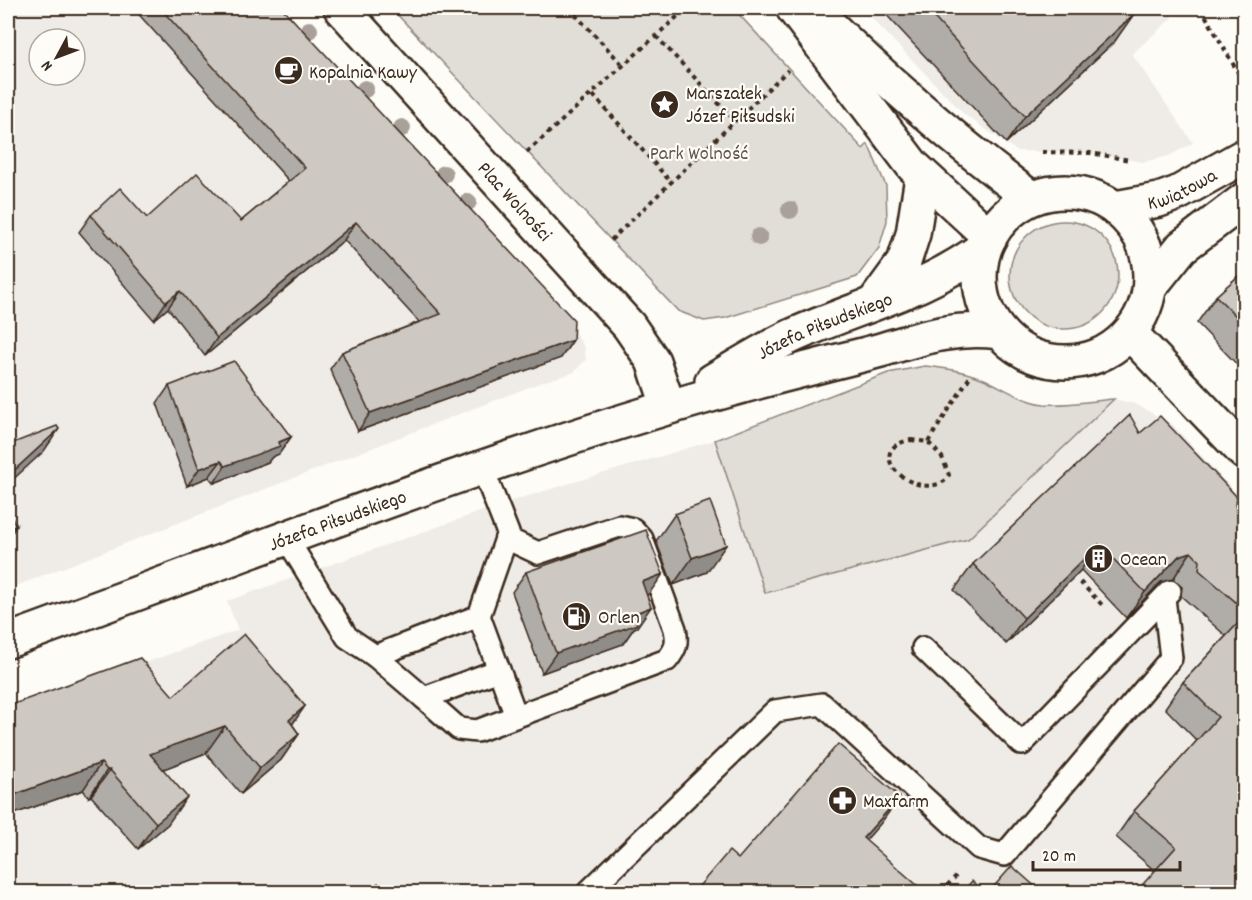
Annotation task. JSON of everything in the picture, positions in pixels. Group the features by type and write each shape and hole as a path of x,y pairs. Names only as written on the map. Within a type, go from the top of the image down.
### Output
{"street":[{"name":"Plac Wolności","path":"341,8 629,326 653,361 668,405"},
{"path":"793,8 922,177 986,242"},
{"path":"811,8 866,61 974,155 1031,198"},
{"name":"Kwiatowa","path":"1115,208 1159,200 1178,193 1245,156"},
{"path":"874,303 904,262 913,234 922,177"},
{"path":"1053,192 1075,192 1096,198 1115,208 1127,218 1144,244 1148,259 1150,287 1142,315 1130,333 1102,355 1075,363 1046,362 1020,350 999,332 987,315 981,296 979,277 986,242 1012,209 1031,198 1053,192"},
{"name":"Kwiatowa","path":"1150,287 1182,247 1245,200"},
{"name":"Józefa Piłsudskiego","path":"668,405 790,337 927,284 957,268 986,242"},
{"name":"Józefa Piłsudskiego","path":"8,641 482,468 668,405 881,350 920,337 959,330 999,332"},
{"path":"1130,333 1245,452"}],"lane":[{"path":"482,468 508,533 479,616 516,716"},
{"path":"287,540 346,637 375,656 459,729 466,732 477,731 667,660 678,643 642,539 633,529 619,526 538,553 506,538"},
{"path":"588,892 775,711 822,704 979,848 1004,855 1171,658 1168,593 1022,744 923,648"},
{"path":"375,656 479,616"},
{"path":"424,698 499,670"}],"path":[{"path":"570,8 623,65"},
{"path":"527,153 687,8"},
{"path":"1201,8 1245,83"},
{"path":"656,36 735,122"},
{"path":"611,240 794,64"},
{"path":"593,95 670,181"},
{"path":"1037,152 1055,150 1090,153 1134,161"},
{"path":"928,442 970,375"},
{"path":"911,440 928,442 946,464 949,475 946,480 929,486 906,480 895,472 889,459 896,446 911,440"}],"shaded area":[{"path":"8,8 276,8 570,324 584,347 586,360 573,373 542,382 8,589"},
{"path":"862,8 1169,8 1172,18 1132,54 1193,143 1169,156 1143,162 1090,153 1017,151 965,115"},
{"path":"925,366 948,368 1043,404 1114,399 1135,404 1172,424 1244,502 1244,892 8,892 8,711 238,630 227,601 511,501 715,440 888,373"}],"green space":[{"name":"Park Wolność","path":"391,8 733,8 863,149 868,144 886,186 887,221 879,248 857,277 725,318 704,321 678,311"},
{"path":"1064,221 1085,225 1102,237 1114,254 1118,275 1114,296 1102,313 1085,325 1064,329 1043,325 1026,313 1014,296 1010,275 1014,254 1026,237 1043,225"},
{"path":"925,366 970,374 1021,397 1044,404 1070,404 1114,399 968,539 765,593 715,440 888,373"}],"building":[{"path":"160,8 282,8 574,320 573,340 370,413 342,352 441,314 356,222 217,338 180,291 166,302 91,215 120,188 147,218 197,173 241,221 305,168"},
{"path":"925,8 1129,8 1134,14 1025,116"},
{"path":"1245,270 1245,325 1216,296"},
{"path":"234,361 291,437 279,442 280,446 225,466 221,461 199,469 169,386"},
{"name":"Ocean","path":"1130,415 1140,433 1160,416 1238,498 1235,504 1238,515 1245,519 1245,610 1199,570 1200,561 1191,552 1179,556 1145,592 1099,544 1024,618 973,564"},
{"path":"57,426 59,429 8,476 8,445"},
{"path":"710,501 726,545 692,558 675,514"},
{"path":"8,514 17,525 8,529"},
{"path":"646,530 663,574 642,582 651,607 633,614 637,624 556,653 526,572"},
{"path":"1245,616 1245,892 1136,892 1176,847 1134,811 1218,717 1183,682"},
{"path":"244,634 305,706 289,720 299,734 260,768 225,726 150,754 187,797 156,823 110,770 107,770 101,763 8,797 8,706 140,658 173,696"},
{"path":"838,744 900,797 863,838 925,892 694,892 729,851 738,859"},
{"path":"1012,866 1039,890 1042,887 1048,892 989,892"},
{"path":"972,881 983,892 962,892"},
{"path":"378,883 385,892 368,892"}],"place":[{"name":"Kopalnia Kawy","path":"288,71"},
{"name":"Marszałek Józef Piłsudski","path":"665,104"},
{"name":"Ocean","path":"1099,558"},
{"name":"Orlen","path":"577,616"},
{"name":"Maxfarm","path":"842,800"}]}
